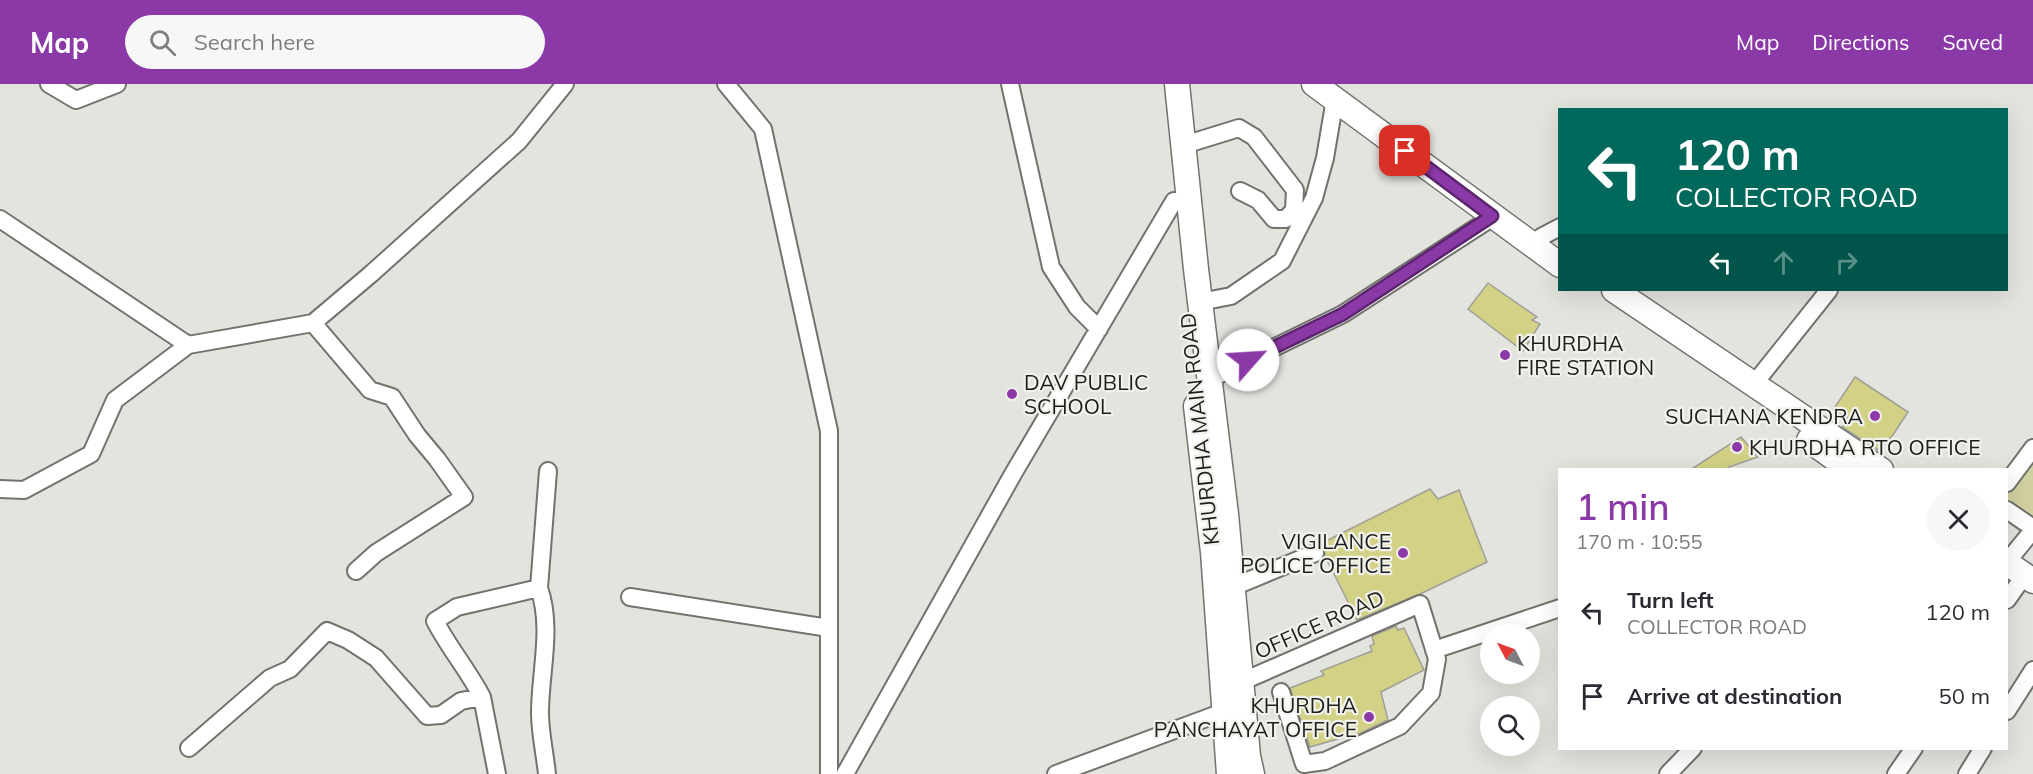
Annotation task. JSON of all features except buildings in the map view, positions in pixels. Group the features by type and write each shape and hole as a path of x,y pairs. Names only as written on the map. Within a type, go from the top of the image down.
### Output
{"main road":[{"name":"KHURDHA MAIN ROAD","path":"1162,84 1213,552 1229,774"},
{"name":"KHURDHA MAIN ROAD","path":"1177,84 1200,302 1226,514 1248,756 1252,774"},
{"path":"1314,84 1334,91 1554,238"},
{"path":"1334,91 1492,216 1558,264"},
{"path":"1596,291 1848,468"},
{"path":"1615,291 1878,468"}],"street":[{"path":"49,84 76,100 117,84"},
{"path":"0,489 24,490 92,454 115,399 188,345 313,323 519,141 565,84"},
{"path":"726,84 763,129 829,431 829,774"},
{"path":"1010,84 1051,267 1077,307 1099,329"},
{"path":"1200,302 1231,296 1282,261 1314,198 1325,159 1334,91"},
{"path":"1184,145 1239,128 1254,137 1295,190 1294,210 1286,219 1274,219 1258,200 1240,191"},
{"path":"845,774 1013,474 1174,201"},
{"path":"1210,379 1343,314 1492,216"},
{"path":"0,219 188,345"},
{"path":"1754,384 1828,291"},
{"path":"313,323 370,390 392,397 417,435 464,497 376,553 356,570"},
{"path":"2008,482 2033,450"},
{"path":"547,774 540,713 545,664 544,602 539,588 548,471"},
{"path":"2008,511 2033,529 2017,581"},
{"path":"1233,587 1315,553"},
{"path":"497,774 482,697 469,672 447,644 435,621 458,607 539,588"},
{"path":"630,597 829,627"},
{"name":"OFFICE ROAD","path":"1241,682 1420,604 1437,659 1431,693 1400,726 1325,761 1304,764 1281,692"},
{"path":"1434,650 1558,609"},
{"path":"189,748 270,678 290,669 327,631 348,640 376,658 427,716 441,715 460,701 482,697"},
{"path":"2008,709 2033,670"},
{"path":"1056,774 1223,712"},
{"path":"1668,774 1691,750"},
{"path":"1896,774 1913,750"},
{"path":"1967,774 1982,750"}],"green space":[{"path":"2033,448 2033,528 2008,511 2008,482"}],"place":[{"name":"KHURDHA FIRE STATION","path":"1505,355"},
{"name":"DAV PUBLIC SCHOOL","path":"1012,394"},
{"name":"SUCHANA KENDRA","path":"1875,416"},
{"name":"KHURDHA RTO OFFICE","path":"1737,447"},
{"name":"VIGILANCE POLICE OFFICE","path":"1403,553"},
{"name":"KHURDHA PANCHAYAT OFFICE","path":"1369,717"}],"route":[{"path":"1248,360 1343,314 1492,216 1405,151"}]}
